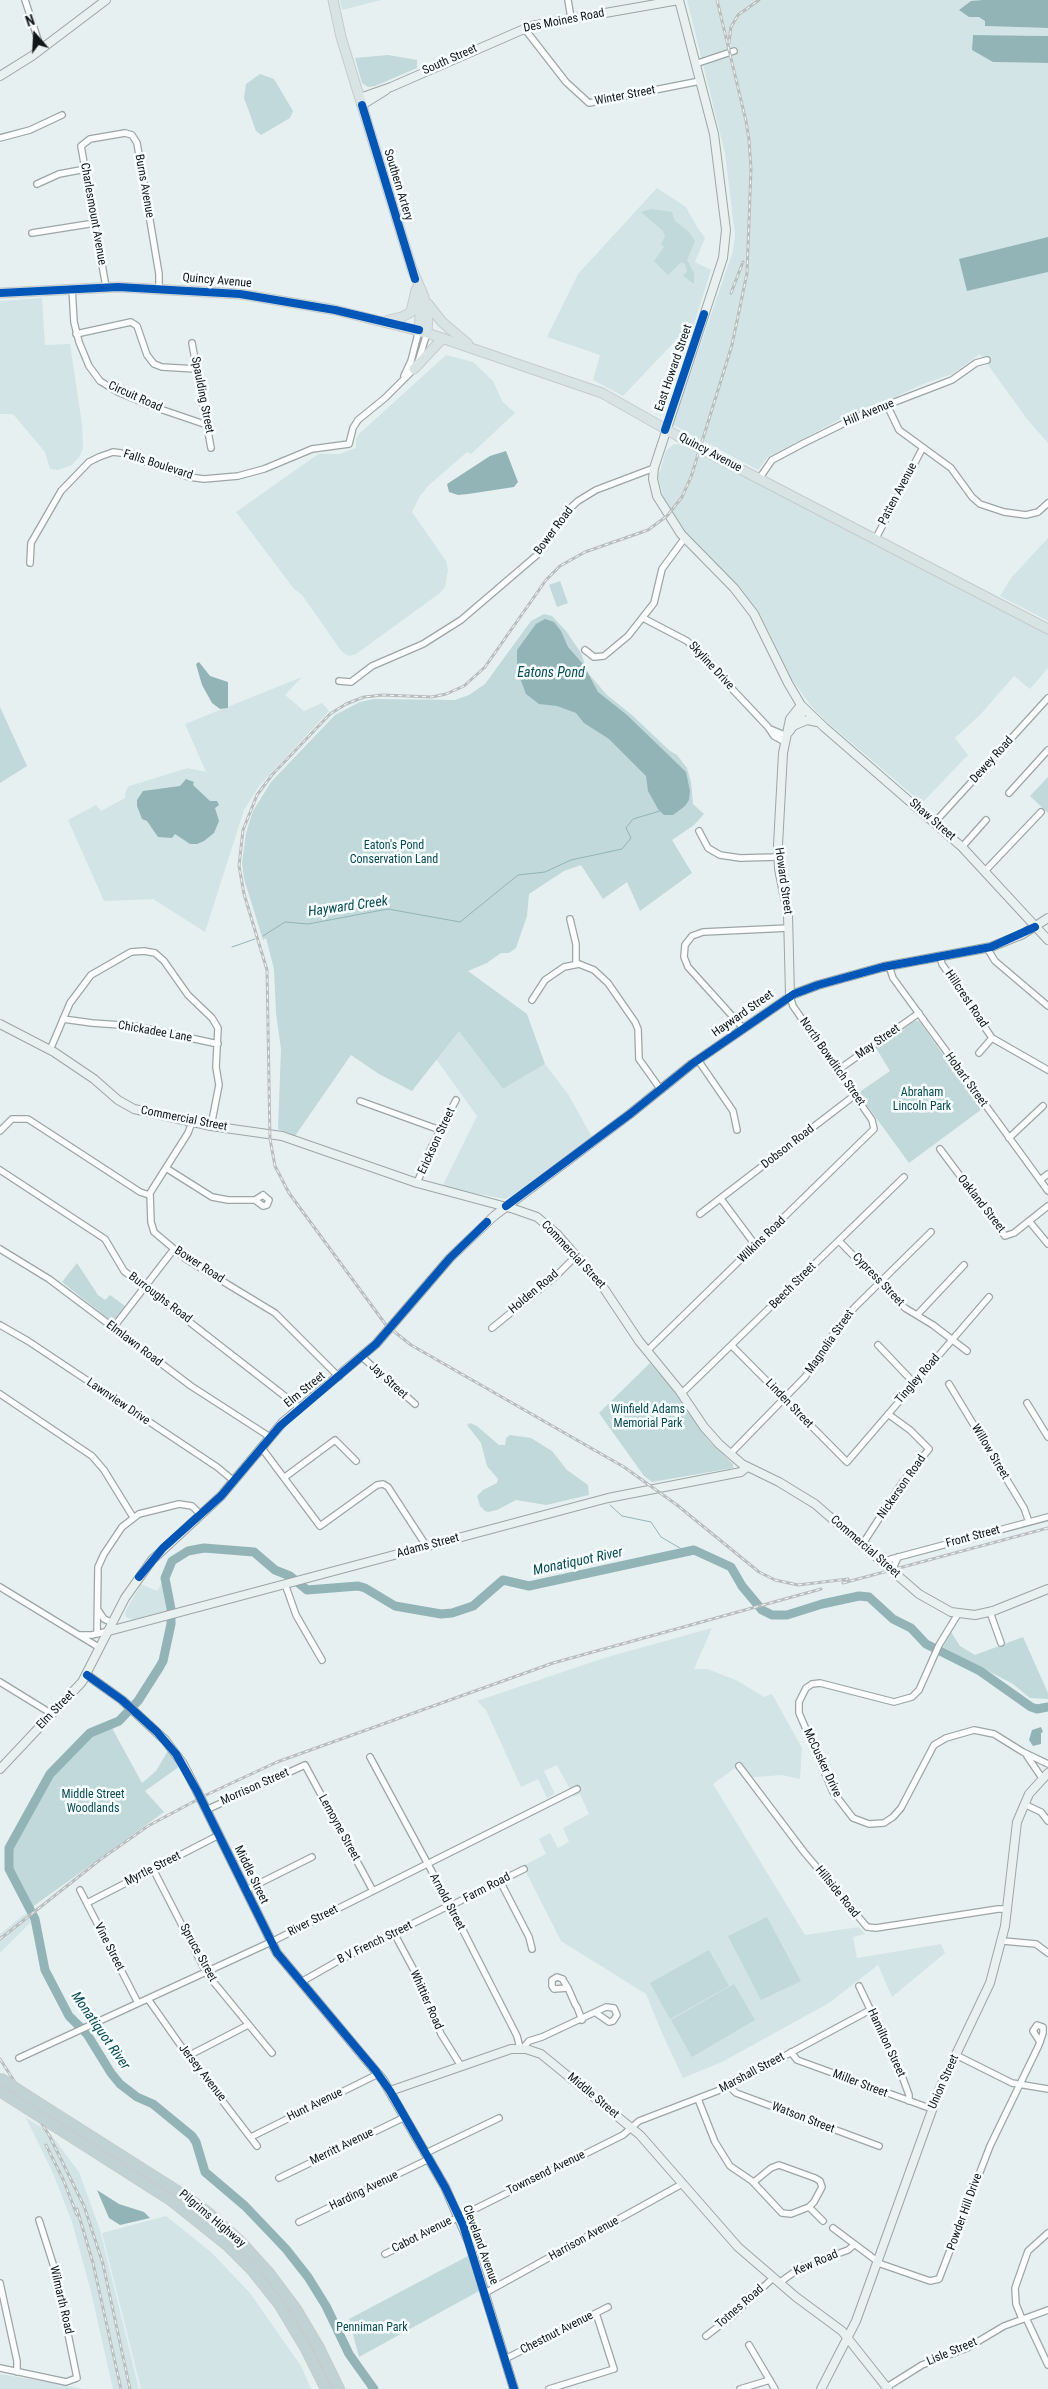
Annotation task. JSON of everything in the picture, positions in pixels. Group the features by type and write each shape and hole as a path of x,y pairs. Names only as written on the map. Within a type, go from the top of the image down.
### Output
{"highway":[{"name":"Pilgrims Highway","path":"0,2078 179,2192 227,2229 252,2254 280,2287 300,2316 340,2389"},
{"name":"Pilgrims Highway","path":"4,2094 172,2201 227,2245 263,2284 283,2311 306,2349 326,2389"}],"main road":[{"path":"0,76 41,49 106,0"},
{"name":"Southern Artery","path":"333,0 340,32 415,279 424,297 428,314 423,332"},
{"name":"Des Moines Road","path":"509,34 524,28 571,18 679,0"},
{"name":"East Howard Street","path":"654,468 725,246 726,224 714,134 679,0"},
{"name":"South Street","path":"361,101 509,34"},
{"name":"Southern Artery","path":"415,279 423,332"},
{"name":"Quincy Avenue","path":"0,293 106,287 159,288 270,297 379,320 443,338 587,386 665,430 1048,629"},
{"path":"379,320 393,320 408,315 414,306 416,290"},
{"path":"424,297 442,322 477,350"},
{"path":"414,368 443,338"},
{"path":"654,468 653,479 656,492 671,521 684,539 731,585 747,604 758,621 788,683 803,707"},
{"name":"Shaw Street","path":"803,707 819,724 962,847 1048,940"},
{"name":"Howard Street","path":"786,739 803,707"},
{"name":"Howard Street","path":"790,996 787,904 778,857 781,769 792,716 803,707"},
{"path":"792,728 807,720 819,724"},
{"name":"Hayward Street","path":"506,1206 698,1060 790,996 818,985 889,966 987,948 1019,936 1048,918"},
{"name":"Commercial Street","path":"0,1024 50,1050 90,1077 127,1106 211,1126 282,1136 418,1183 506,1206 540,1219 576,1256 607,1292 647,1351 682,1394 704,1427 730,1454 747,1467 805,1497 923,1597 943,1609 958,1614 971,1615 990,1612 1048,1589"},
{"name":"Elm Street","path":"0,1769 87,1675 125,1598 145,1568 234,1482 270,1437 300,1408 362,1357 383,1336 460,1248 506,1206"},
{"name":"Adams Street","path":"109,1631 617,1496 741,1472 747,1467"},
{"name":"Middle Street","path":"87,1675 136,1712 173,1750 197,1790 279,1956 378,2074 390,2091 503,2052 522,2048 535,2051 550,2060 652,2148 738,2247 848,2337 888,2388"},
{"name":"Union Street","path":"821,2389 848,2337 878,2262 932,2109 988,1991 1003,1941 1008,1909 1013,1837 1024,1804 1045,1775"},
{"name":"Cleveland Avenue","path":"390,2091 428,2156 459,2216 514,2389"}],"street":[{"path":"25,0 41,49"},
{"path":"568,0 571,18"},
{"name":"Winter Street","path":"524,28 566,82 589,102 700,81"},
{"path":"695,64 731,52"},
{"path":"0,138 30,130 62,115"},
{"name":"Burns Avenue","path":"83,142 121,133 132,135 136,140 159,274 159,288"},
{"name":"Charlesmount Avenue","path":"83,142 81,151 86,169 106,287"},
{"path":"37,184 59,174 86,169"},
{"path":"32,233 95,223"},
{"name":"Circuit Road","path":"72,288 76,334 89,366 100,381 110,388 157,408 207,425"},
{"path":"76,334 127,322 134,323 138,328 147,355 154,364 162,367 196,368"},
{"name":"Falls Boulevard","path":"30,563 32,543 61,491 89,462 112,452 121,452 196,478 215,479 245,474 277,464 312,449 349,444 353,428 358,420 414,368 424,349 423,332"},
{"name":"Falls Boulevard","path":"402,380 423,332"},
{"name":"Spaulding Street","path":"192,343 211,448"},
{"name":"Hill Avenue","path":"759,479 766,466 774,459 846,421 952,380 978,362 987,360"},
{"path":"887,405 893,421 899,430 951,468 972,497 986,506 1004,512 1028,515 1040,511 1048,503"},
{"name":"Patten Avenue","path":"875,540 922,448"},
{"name":"Bower Road","path":"339,682 351,682 381,661 423,644 461,620 537,556 567,511 578,500 596,490 654,468"},
{"path":"585,650 592,656 604,656 624,640 656,600 662,569 684,539"},
{"name":"Skyline Drive","path":"643,618 687,641 768,727 776,738 786,739"},
{"name":"Dewey Road","path":"935,822 1048,698"},
{"path":"1009,793 1048,750"},
{"path":"985,871 1041,812"},
{"path":"962,847 986,820"},
{"path":"699,831 708,848 722,856 743,858 778,857"},
{"path":"570,919 576,944 576,964"},
{"path":"743,1028 688,967 684,957 685,945 692,936 703,932 788,928"},
{"path":"987,948 995,961 1048,1006"},
{"path":"50,1050 76,993 91,975 127,953 146,951 161,958 192,1001 213,1020 218,1031 216,1067 219,1085 211,1126"},
{"name":"Hillcrest Road","path":"940,957 943,965 992,1038 1048,1070"},
{"path":"532,1000 548,978 567,966 576,964 590,967 599,973 632,1016 638,1029 639,1059 661,1090"},
{"name":"Hobart Street","path":"889,966 893,978 1048,1192"},
{"name":"North Bowditch Street","path":"790,996 795,1009 872,1120 875,1128"},
{"name":"May Street","path":"838,1070 919,1013"},
{"name":"Chickadee Lane","path":"63,1019 135,1026 218,1044"},
{"path":"979,1053 992,1038"},
{"path":"698,1060 734,1111 737,1130"},
{"name":"Dobson Road","path":"700,1214 855,1095"},
{"name":"Erickson Street","path":"418,1183 440,1130 456,1100"},
{"path":"360,1101 440,1130"},
{"path":"1009,1138 1043,1106"},
{"path":"0,1131 12,1119 28,1119 140,1192 149,1195 189,1131 192,1122"},
{"name":"Wilkins Road","path":"647,1351 875,1128"},
{"name":"Oakland Street","path":"940,1149 1004,1235 1012,1235 1029,1221"},
{"path":"166,1168 212,1197 228,1200 255,1200"},
{"name":"Burroughs Road","path":"0,1170 105,1239 120,1266 300,1408"},
{"path":"1040,1180 1048,1174"},
{"name":"Beech Street","path":"682,1394 904,1177"},
{"name":"Bower Road","path":"149,1195 153,1230 174,1249 275,1313 339,1377"},
{"path":"721,1199 756,1246"},
{"path":"1048,1206 1029,1221 1048,1244"},
{"name":"Magnolia Street","path":"730,1454 805,1377 843,1320 931,1232"},
{"name":"Cypress Street","path":"839,1241 905,1308 967,1351"},
{"name":"Elmlawn Road","path":"0,1249 46,1277 184,1382 270,1437"},
{"path":"113,1328 174,1249"},
{"name":"Holden Road","path":"492,1328 553,1278 576,1256"},
{"path":"916,1315 964,1265"},
{"name":"Tingley Road","path":"847,1462 989,1297"},
{"name":"Lawnview Drive","path":"0,1325 28,1341 214,1465 234,1482"},
{"path":"878,1345 914,1383"},
{"name":"Linden Street","path":"732,1346 847,1462"},
{"name":"Jay Street","path":"362,1357 415,1404"},
{"name":"Willow Street","path":"949,1384 1024,1508 1029,1522"},
{"path":"0,1394 92,1456 104,1470 133,1517"},
{"path":"1027,1403 1048,1437"},
{"name":"Nickerson Road","path":"862,1545 902,1483 929,1449 910,1430 888,1414"},
{"path":"285,1477 335,1440 356,1461"},
{"path":"261,1447 320,1526 377,1485 383,1484 388,1488 427,1547"},
{"path":"97,1634 97,1576 100,1561 117,1534 133,1517 147,1511 182,1504 192,1506 201,1515"},
{"name":"Front Street","path":"883,1563 898,1557 1048,1517"},
{"path":"892,1571 898,1557"},
{"path":"288,1583 296,1615 322,1660"},
{"path":"0,1587 100,1648"},
{"path":"98,1610 104,1619 113,1623"},
{"path":"990,1612 1001,1643"},
{"name":"McCusker Drive","path":"958,1614 939,1645 918,1693 905,1700 888,1701 816,1683 808,1686 798,1705 800,1716 829,1785 846,1811 853,1818 865,1823 881,1824 890,1819 902,1806 934,1745 943,1739 962,1732 988,1731 1023,1752 1048,1764"},
{"path":"75,1634 97,1634 109,1631"},
{"path":"0,1682 52,1714"},
{"name":"McCusker Drive","path":"1023,1752 1045,1775"},
{"name":"Arnold Street","path":"370,1757 450,1905 522,2048"},
{"name":"Morrison Street","path":"206,1810 304,1765"},
{"name":"Lemoyne Street","path":"304,1765 373,1891"},
{"name":"Hillside Road","path":"739,1766 798,1844 866,1927 876,1928 1008,1909"},
{"name":"River Street","path":"20,2058 271,1942 577,1789"},
{"path":"1024,1804 1041,1812 1048,1822"},
{"name":"Myrtle Street","path":"87,1903 219,1835"},
{"path":"246,1890 312,1857"},
{"name":"Spruce Street","path":"153,1869 205,1972 272,2053"},
{"name":"Farm Road","path":"450,1905 524,1869"},
{"path":"500,1882 529,1937 532,1949"},
{"name":"Vine Street","path":"80,1890 138,2003"},
{"name":"B V French Street","path":"301,1982 338,1961 450,1905"},
{"name":"Whittier Road","path":"394,1933 416,1974 441,2034 461,2066"},
{"path":"1003,1941 1036,1944 1048,1953"},
{"name":"Hamilton Street","path":"859,1986 902,2076 909,2095 909,2101"},
{"path":"568,1988 582,2020"},
{"name":"Jersey Avenue","path":"148,1998 188,2056 257,2146"},
{"name":"Marshall Street","path":"631,2128 639,2121 729,2086 870,2010"},
{"path":"522,2048 529,2041 596,2013"},
{"path":"188,2056 248,2025"},
{"name":"Powder Hill Drive","path":"833,2228 854,2246 878,2262 930,2281 940,2277 980,2171 1019,2085 1040,2042 1044,2033 1042,2026 1036,2025 1033,2028 1033,2032 1040,2042"},
{"path":"535,2051 542,2037"},
{"name":"Miller Street","path":"791,2052 798,2060 932,2109"},
{"path":"956,2055 1019,2085 1048,2089"},
{"name":"Hunt Avenue","path":"251,2137 378,2074"},
{"name":"Watson Street","path":"729,2086 736,2093 878,2146"},
{"path":"698,2099 718,2148 732,2168 754,2182 784,2214 791,2214 809,2207 821,2189 820,2181 815,2178 779,2165 771,2168 754,2182"},
{"name":"Merritt Avenue","path":"279,2178 405,2117"},
{"name":"Harding Avenue","path":"299,2222 499,2118"},
{"name":"Townsend Avenue","path":"459,2216 623,2135 631,2128"},
{"name":"Harrison Avenue","path":"485,2293 682,2184"},
{"path":"809,2207 823,2221"},
{"name":"Cabot Avenue","path":"385,2254 459,2216"},
{"name":"Wilmarth Road","path":"17,2372 66,2382 75,2380 78,2374 57,2279 39,2220"},
{"path":"1048,2233 1030,2249 1015,2288 1016,2300 1024,2319 1048,2365"},
{"name":"Kew Road","path":"776,2280 801,2267 854,2246"},
{"name":"Totnes Road","path":"706,2336 776,2280"},
{"path":"0,2283 18,2363 17,2372 0,2368"},
{"name":"Chestnut Avenue","path":"505,2358 608,2307"},
{"name":"Lisle Street","path":"888,2388 927,2362 967,2348 1001,2327 1048,2310"},
{"path":"549,2389 614,2369 596,2313"},
{"path":"749,2345 775,2389"},
{"path":"740,2389 770,2380"}],"shaded area":[{"path":"340,0 381,0 342,10"},
{"path":"687,0 982,0 971,1 969,17 979,17 986,21 986,26 1048,28 1048,36 973,35 993,62 1048,63 1048,443 1027,419 980,354 952,374 923,384 876,406 848,415 768,457 758,470 673,425 733,251 735,235 725,153"},
{"path":"657,188 686,207 705,238 695,262 711,270 688,343 679,337 623,396 593,380 600,355 547,337 578,274"},
{"path":"42,298 45,345 70,344 82,424 83,448 80,456 72,465 58,470 50,469 45,452 13,414 0,414 0,301"},
{"path":"446,355 473,362 493,381 502,401 515,413 471,454 467,452 428,486 420,496 412,512 446,561 448,570 445,587 440,593 356,654 349,656 342,652 302,595 294,589 236,512 319,454 339,454 356,448 356,439 359,434"},
{"path":"674,444 681,444 1048,633 1048,668 1030,689 1014,676 980,715 955,738 968,755 922,803 827,722 811,706 791,678 760,614 744,593 688,536 674,517 664,500 658,477 666,451"},
{"path":"1048,538 1048,621 1000,596 1011,578"},
{"path":"302,677 285,695 304,711 322,703 329,711 259,786 244,810 205,932 153,899 104,901 68,820 96,805 101,811 125,798 126,790 129,786 188,768 206,772 185,724"},
{"path":"459,1030 503,1089 545,1064 568,1094 592,1137 512,1196 505,1199 442,1187 477,1116 436,1059"},
{"path":"162,1583 166,1611 133,1620 126,1617 125,1612 141,1584 157,1591"},
{"path":"712,1628 694,1669 707,1669 736,1680 764,1697 772,1694 802,1748 800,1779 782,1775 743,1778 735,1768 713,1784 805,1935 859,1927 865,1934 853,1937 857,1958 941,1944 945,1953 892,1997 878,1965 829,2003 722,2062 683,2078 646,1994 561,1941 523,1866 546,1854 539,1839 550,1833 558,1848 569,1842 563,1828 589,1814 580,1794 574,1797 557,1765 544,1771 555,1794 547,1798 538,1779 521,1787 486,1710 477,1701 604,1658"},
{"path":"26,1913 31,1922 0,1953 0,1934"},
{"path":"26,2118 49,2132 79,2172 100,2230 139,2389 113,2389 90,2288 72,2222 52,2171"},
{"path":"166,2216 211,2252 250,2293 301,2366 311,2389 141,2389 102,2233"},
{"path":"0,2374 30,2379 84,2389 0,2389"}],"green space":[{"path":"388,55 417,60 417,68 375,86 368,87 362,83 355,58"},
{"path":"260,74 274,79 293,111 290,118 261,135 256,131 244,98 246,84"},
{"path":"651,209 672,212 675,221 689,232 695,241 687,260 694,273 694,284 683,276 687,271 685,264 681,262 668,275 654,261 664,247 661,244 665,236 663,231 641,212"},
{"path":"560,581 568,603 557,607 549,585"},
{"name":"Eaton's Pond Conservation Land","path":"544,614 552,616 566,631 581,653 588,673 607,695 632,715 670,751 677,755 687,768 691,782 693,804 704,814 694,825 672,840 692,873 640,911 627,882 603,899 581,865 564,871 529,894 527,916 516,948 509,953 501,953 487,963 468,971 527,1014 545,1064 503,1089 459,1031 412,1091 379,1074 351,1055 295,1136 278,1129 281,1049 276,1013 274,969 266,938 263,940 244,879 242,863 246,833 253,811 271,782 335,715 360,702 374,699 455,700 469,695 485,684 531,621"},
{"path":"0,707 27,766 0,783"},
{"path":"1048,777 1048,813 1030,796"},
{"name":"Abraham Lincoln Park","path":"915,1021 919,1021 982,1109 909,1163 858,1093 890,1071 876,1048"},
{"path":"77,1263 98,1295 105,1300 110,1295 125,1306 114,1320 110,1320 62,1282"},
{"name":"Winfield Adams Memorial Park","path":"650,1363 679,1396 708,1440 733,1464 733,1468 652,1482 644,1476 599,1413"},
{"path":"470,1423 477,1426 499,1445 505,1445 506,1438 510,1435 531,1438 552,1451 567,1470 588,1485 589,1495 546,1505 516,1500 497,1510 485,1511 480,1506 477,1496 483,1490 497,1483 498,1479 487,1466 481,1443 467,1425"},
{"path":"951,1632 960,1646 975,1655 1023,1637 1048,1693 1048,1699 1030,1698 1013,1684 943,1647"},
{"name":"Middle Street Woodlands","path":"112,1728 142,1783 156,1771 169,1749 183,1764 145,1791 164,1812 31,1908 12,1875 8,1863 8,1851 50,1774 90,1733"},
{"path":"767,1917 801,1981 761,2000 728,1936"},
{"path":"709,1950 729,1986 670,2019 650,1983"},
{"path":"734,1984 755,2020 692,2057 671,2020"},
{"name":"Penniman Park","path":"468,2256 479,2291 359,2357 349,2319"}],"water":[{"path":"1048,0 1048,28 985,26 985,21 979,17 969,17 959,10 971,1"},
{"path":"973,35 1048,36 1048,63 993,62 972,50"},
{"path":"1048,237 1048,272 967,291 959,259"},
{"path":"506,451 518,482 514,487 458,495 449,492 447,484 490,456"},
{"name":"Eatons Pond","path":"545,619 554,622 561,631 568,647 583,664 598,692 627,715 686,772 690,791 689,800 685,806 673,815 664,815 658,809 648,791 646,776 609,739 584,723 576,713 557,706 539,704 526,694 517,670 517,650 536,624"},
{"path":"199,662 210,676 228,682 228,708 220,709 212,703 202,685 196,664"},
{"path":"186,779 194,782 193,785 210,801 217,801 219,805 215,808 219,821 214,833 197,844 190,844 175,834 172,838 158,837 147,821 142,819 137,806 137,800 143,791 180,786"},
{"path":"1041,1727 1043,1732 1041,1733 1041,1744 1033,1746 1029,1740 1032,1730"},
{"path":"97,2190 119,2204 144,2212 150,2218 120,2225 109,2218"}],"waterway":[{"name":"Hayward Creek","path":"263,936 285,922 308,924 388,909 460,922 518,875 545,872 571,860 622,849 631,838 626,828 633,819 660,811"},
{"name":"Hayward Creek","path":"232,947 255,939"},
{"path":"610,1505 622,1516 651,1522 661,1537 685,1551"},
{"name":"Monatiquot River","path":"374,2389 349,2354 326,2306 308,2277 286,2249 245,2206 205,2172 196,2142 192,2136 153,2104 137,2097 120,2084 87,2034 69,2016 45,1970 35,1919 9,1869 9,1848 50,1774 90,1733 119,1721 138,1701 163,1661 171,1624 171,1609 165,1578 172,1561 188,1551 204,1548 254,1552 275,1570 290,1576 307,1590 358,1586 365,1588 395,1606 441,1614 452,1613 473,1606 503,1580 529,1586 694,1550 731,1567 742,1586 762,1610 772,1615 787,1615 822,1604 859,1596 869,1597 893,1619 911,1628 926,1644 980,1671 1031,1707 1037,1709 1048,1707"}],"railway":[{"path":"717,0 749,140 751,169 747,273 732,345 691,477 682,497 667,516 648,530 585,552 560,566 546,580 485,667 464,686 446,694 432,697 383,695 364,697 346,704 330,714 272,775 257,795 243,830 239,866 244,894 267,970 270,1139 275,1166 289,1193 386,1325 411,1345 624,1467 677,1505 759,1572 775,1580 798,1585 848,1579"},
{"path":"729,43 731,27 738,15 759,0"},
{"path":"731,293 743,262"},
{"path":"843,1583 1048,1528"},
{"path":"0,1939 101,1859 148,1826 206,1795 277,1762 553,1663 821,1589"},
{"path":"0,2059 49,2135 84,2206 103,2264 130,2389"},
{"path":"46,2145 63,2179 77,2215"},
{"path":"77,2209 93,2263 121,2389"}],"cycle path":[{"path":"362,105 415,279"},
{"path":"0,293 118,287 240,294 335,310 419,330"},
{"path":"665,430 704,314"},
{"path":"506,1206 630,1114 692,1064 794,994 818,985 883,967 991,947 1035,927"},
{"path":"139,1577 163,1548 221,1496 280,1426 376,1344 450,1258 487,1222"},
{"path":"87,1675 122,1700 157,1732 176,1754 197,1791 277,1953 375,2070 390,2091 445,2187 463,2225 514,2389"}]}
